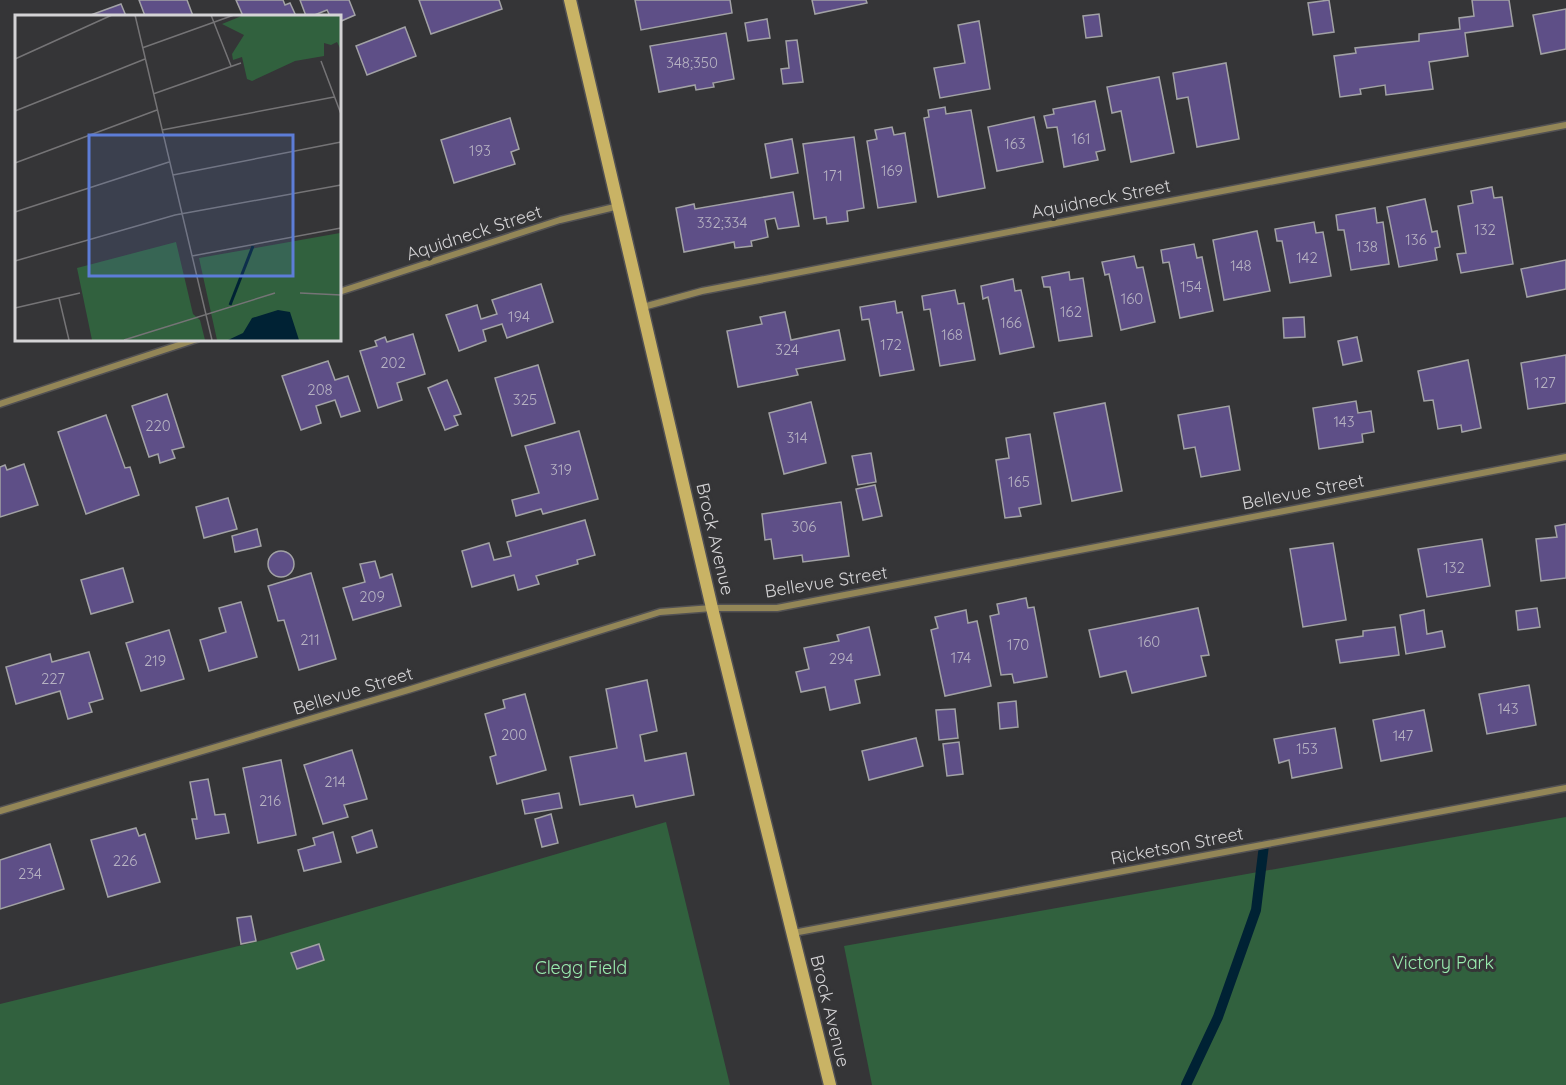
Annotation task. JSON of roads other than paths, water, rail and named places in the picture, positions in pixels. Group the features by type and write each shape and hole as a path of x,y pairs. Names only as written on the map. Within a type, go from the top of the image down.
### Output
{"main road":[{"name":"Brock Avenue","path":"570,0 712,608 830,1085"}],"street":[{"name":"Aquidneck Street","path":"643,307 702,291 1566,125"},
{"name":"Aquidneck Street","path":"340,292 560,220 619,206"},
{"path":"0,404 194,340"},
{"name":"Bellevue Street","path":"0,812 660,612 712,608 777,608 1566,457"},
{"name":"Ricketson Street","path":"793,933 1566,788"}],"waterway":[{"path":"1186,1085 1218,1017 1256,910 1264,845"}],"park label":[{"name":"Victory Park","path":"1443,963"},
{"name":"Clegg Field","path":"581,968"}]}
